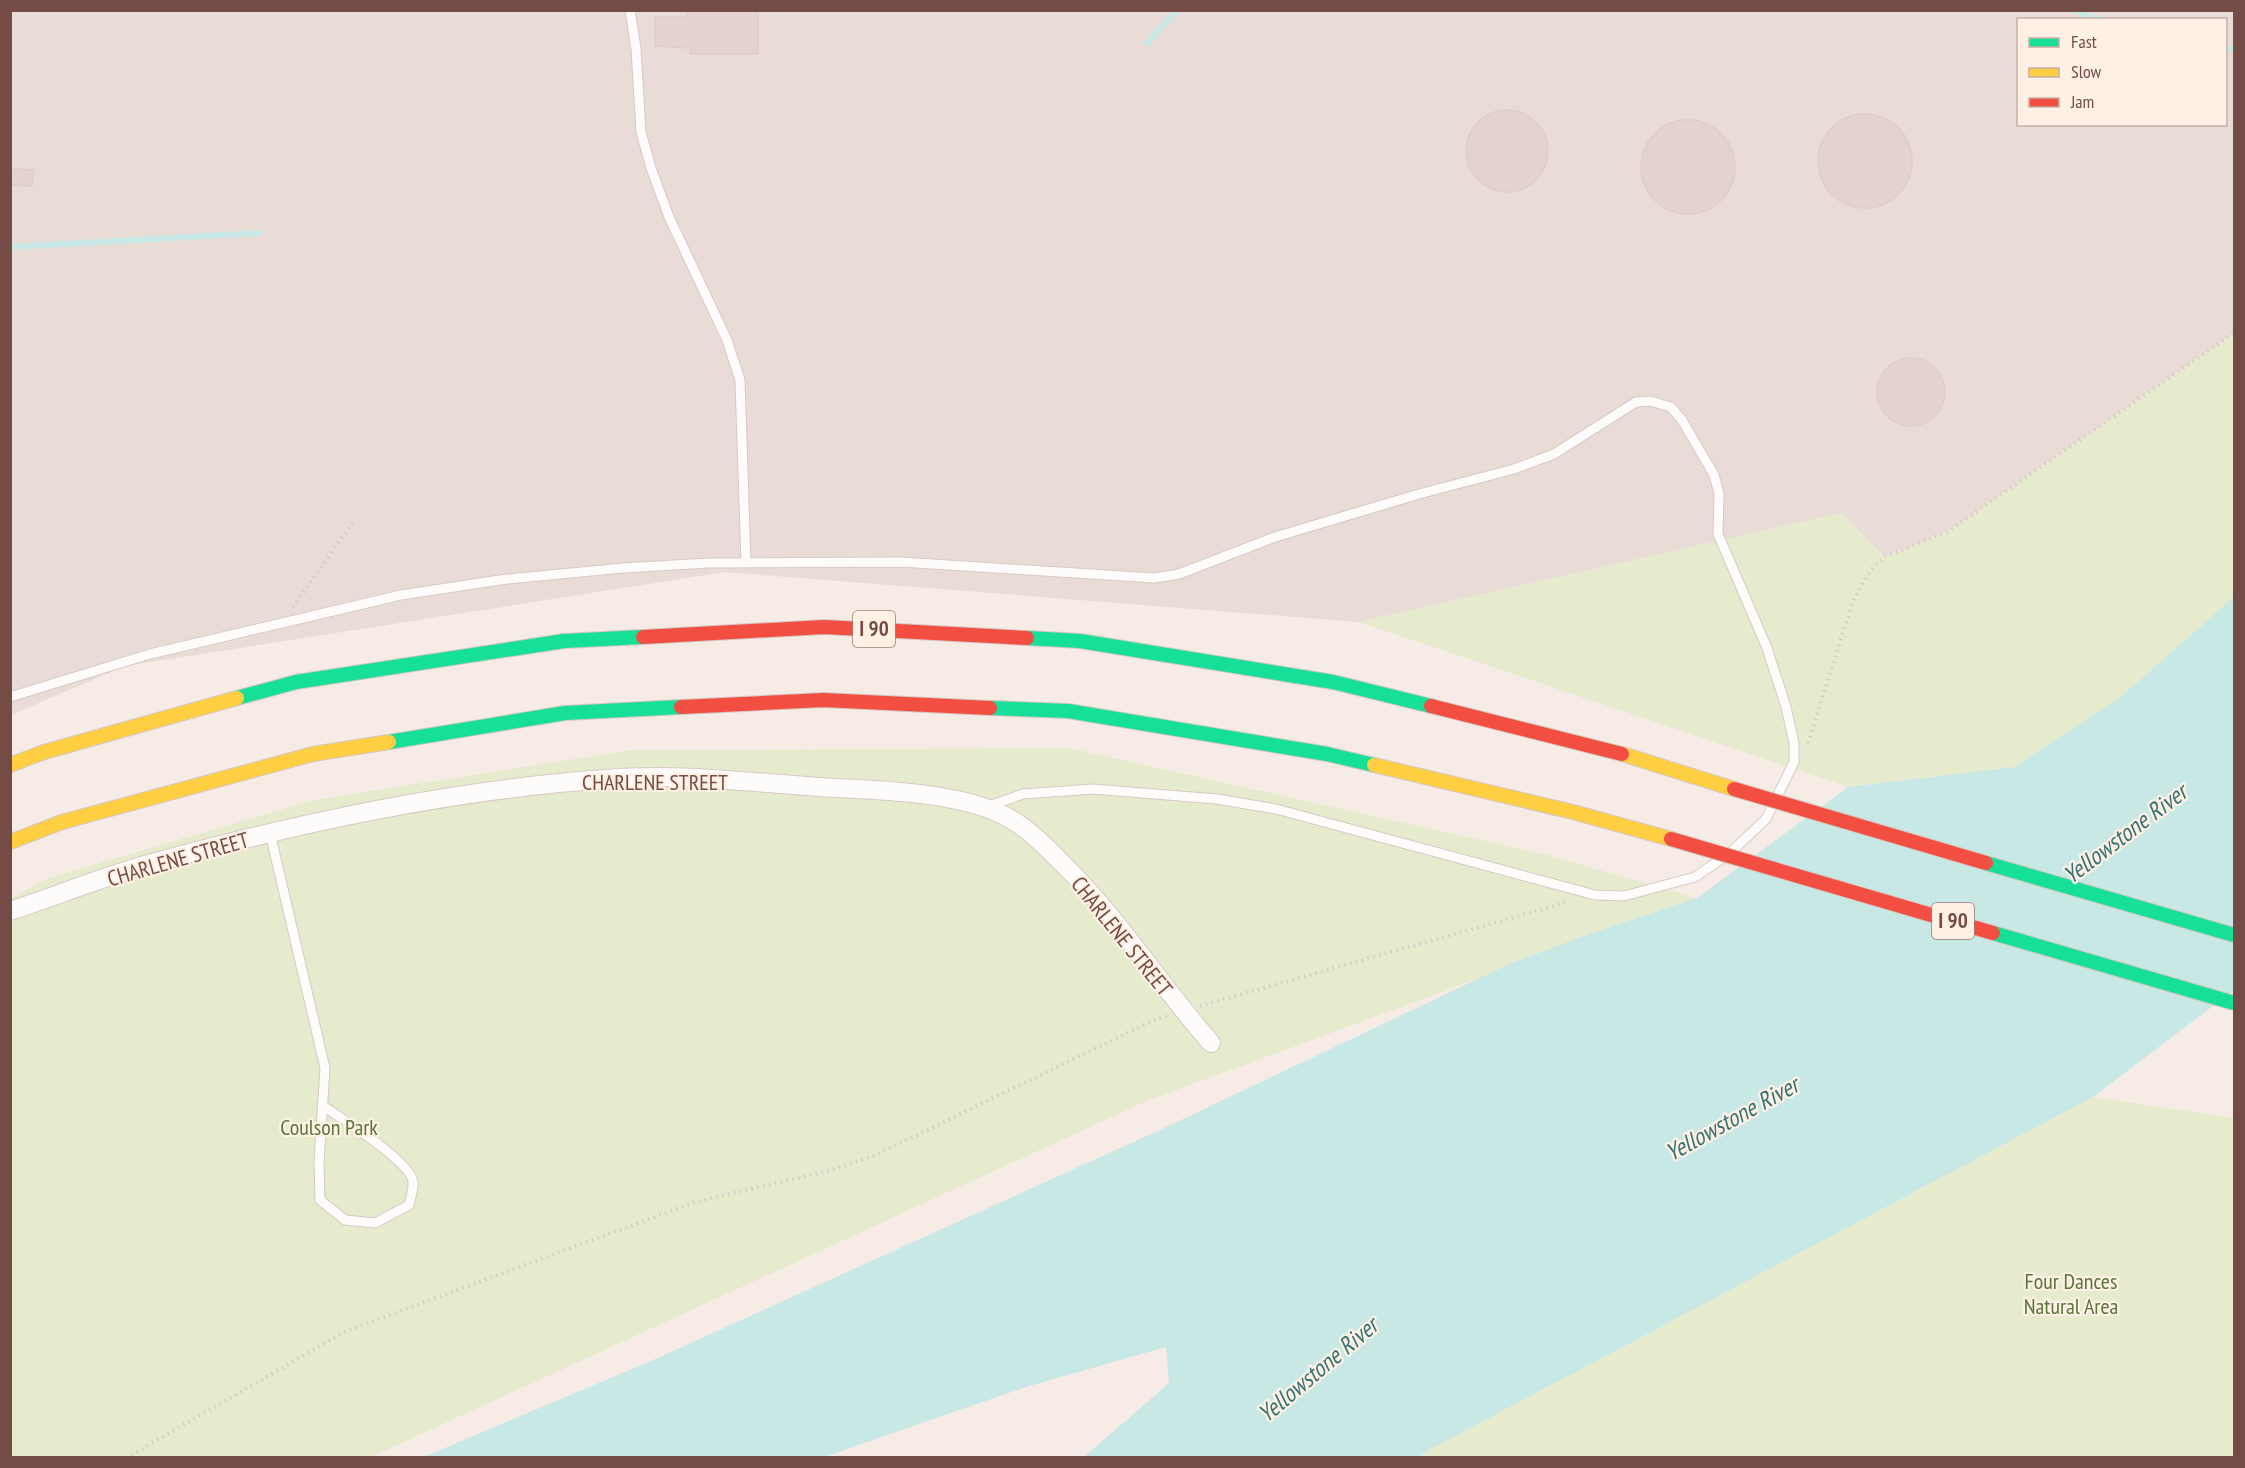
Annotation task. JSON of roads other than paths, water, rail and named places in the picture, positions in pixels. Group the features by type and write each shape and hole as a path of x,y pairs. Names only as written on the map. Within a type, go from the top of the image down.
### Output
{"highway":[{"name":"I 90","path":"10,765 44,752 296,682 564,641 824,627 1080,641 1333,682 1600,747 1734,789 2235,935"},
{"name":"I 90","path":"10,842 62,822 313,754 565,713 823,700 1068,711 1327,754 1573,812 2235,1003"}],"street":[{"name":"CHARLENE STREET","path":"10,911 146,865 270,833 457,795 608,778 678,778 861,790 955,799 1006,816 1036,837 1084,885 1210,1043"}],"lane":[{"path":"630,10 636,49 641,132 649,159 669,217 726,340 740,380 746,563"},
{"path":"10,697 150,654 401,595 507,579 623,568 746,563 901,562 1154,578 1179,574 1275,537 1419,494 1514,469 1554,454 1636,402 1650,401 1671,407 1682,420 1714,476 1719,493 1718,534 1767,648 1786,707 1794,743 1794,762 1766,819 1738,848 1695,877 1624,896 1595,895 1276,809 1217,799 1094,789 1023,794 983,808"},
{"path":"270,833 325,1068 322,1105 319,1162 320,1200 345,1220 375,1222 409,1205 413,1182 408,1170 390,1153 322,1105"}],"water":[{"name":"Yellowstone River","path":"2234,597 2234,990 2093,1097 1419,1457 1084,1457 1169,1383 1166,1347 1026,1387 824,1457 421,1458 653,1360 1160,1130 1509,964 1589,934 1697,898 1848,787 2014,767 2117,700"}],"waterway":[{"path":"1147,43 1177,10"},
{"path":"2074,10 2096,18"},
{"path":"2227,48 2234,50"},
{"path":"10,247 259,233"}],"park label":[{"name":"Coulson Park","path":"329,1127"},
{"name":"Four Dances Natural Area","path":"2071,1294"}]}
